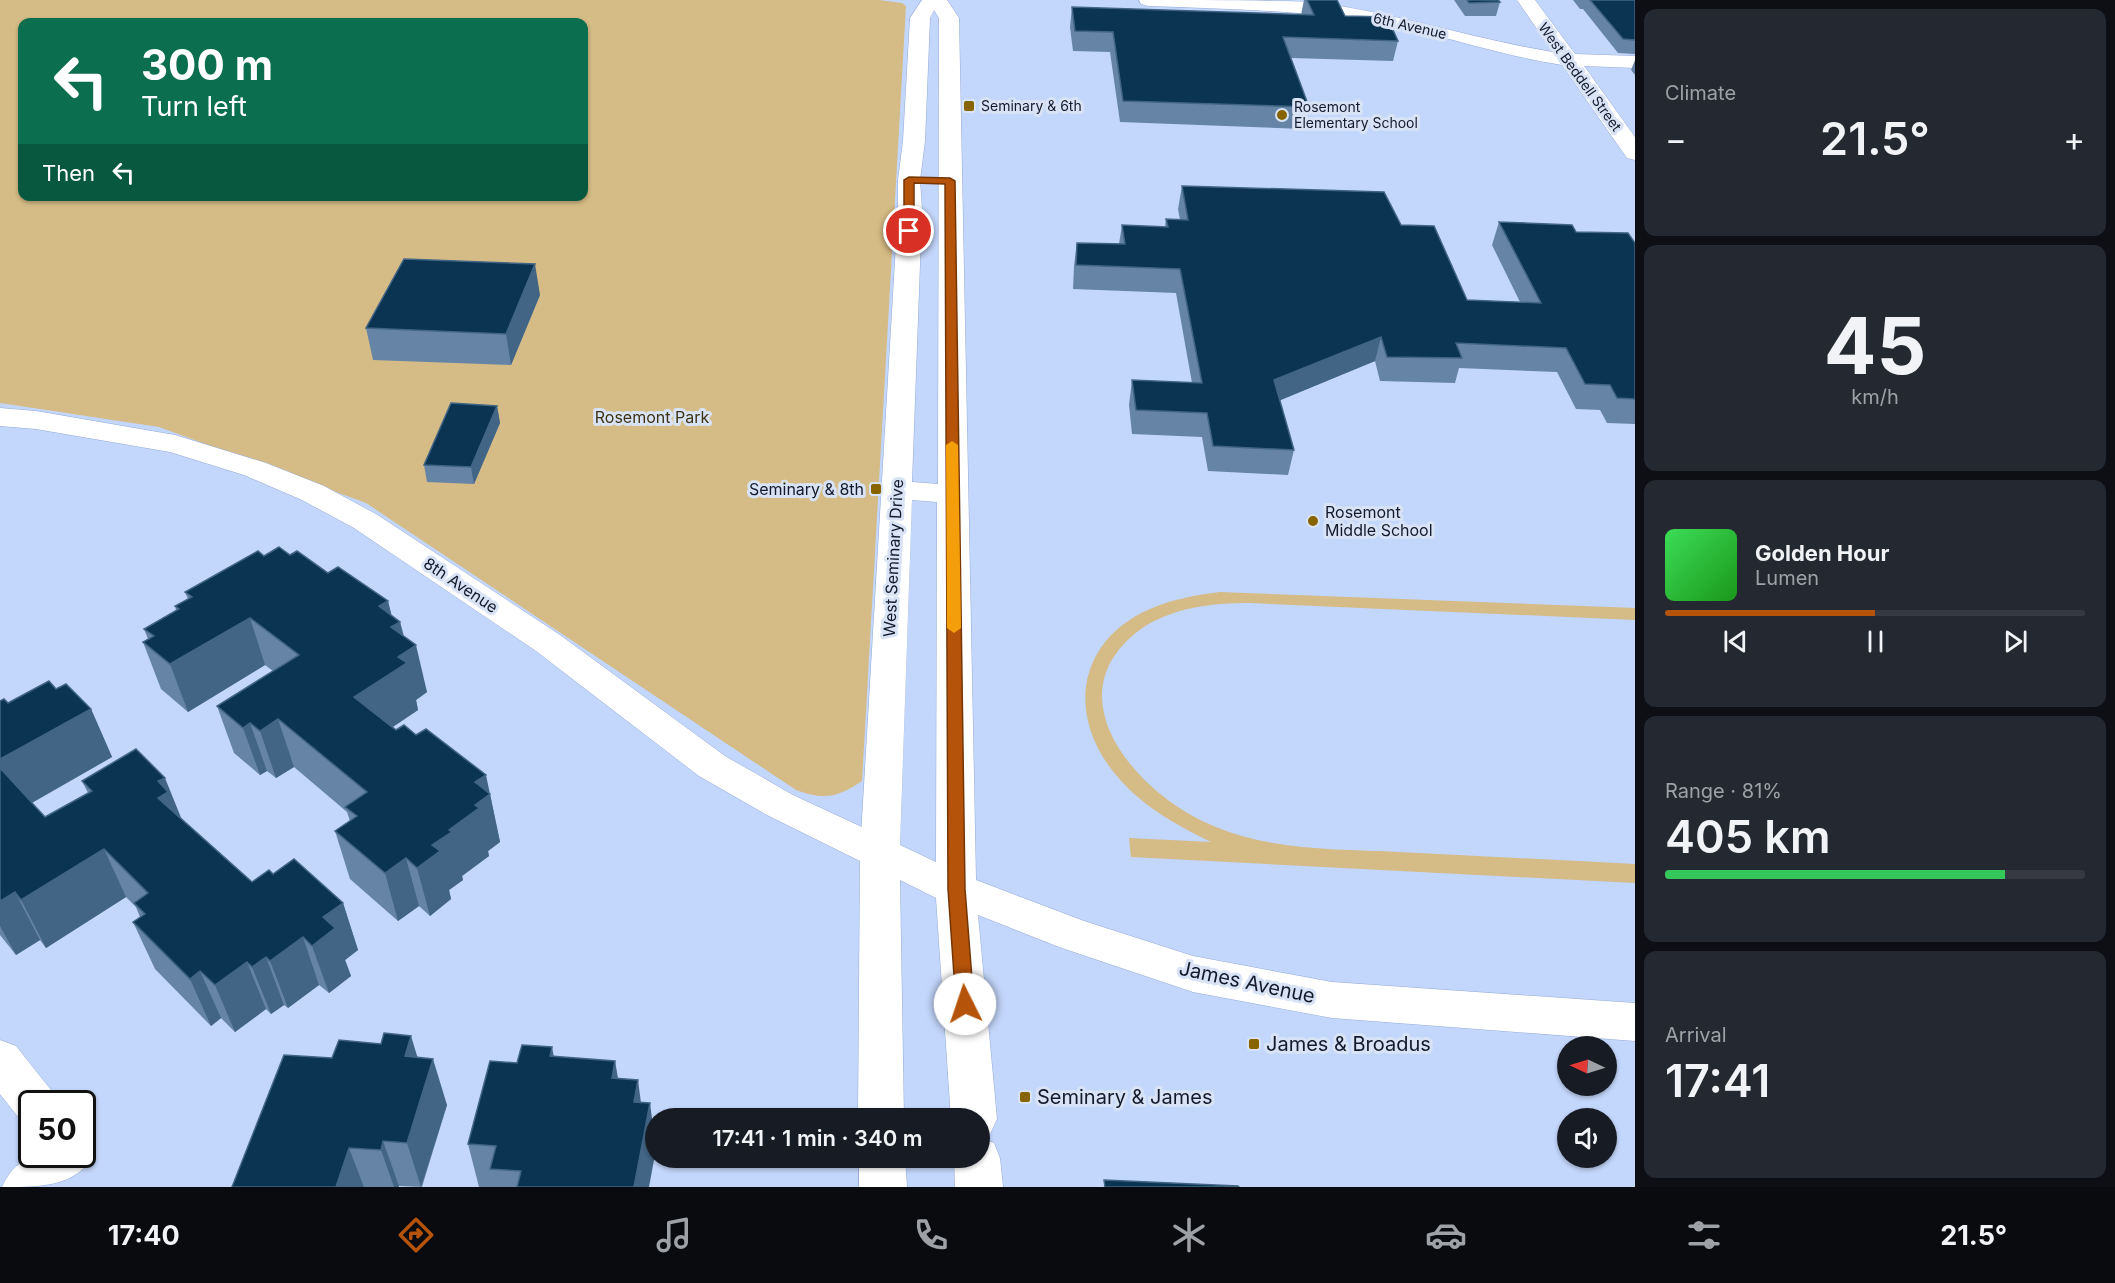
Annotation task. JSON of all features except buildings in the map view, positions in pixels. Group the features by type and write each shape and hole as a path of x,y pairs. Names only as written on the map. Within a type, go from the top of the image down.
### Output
{"main road":[{"name":"West Seminary Drive","path":"881,1108 880,853 910,210 909,180 914,141 920,18 931,0"},
{"path":"938,0 949,18 956,889 973,1108"},
{"name":"6th Avenue","path":"1148,0 1245,1 1310,7 1387,19 1522,53 1568,60 1635,62"},
{"name":"West Beddell Street","path":"1526,0 1635,153"},
{"path":"909,180 950,181"},
{"name":"8th Avenue","path":"0,417 36,420 175,444 255,469 313,493 365,521 548,643 712,766 780,805 880,853"},
{"path":"896,490 952,494"},
{"name":"James Avenue","path":"880,853 956,889 1074,935 1193,974 1332,1000 1635,1022"},
{"path":"0,1060 24,1090"},
{"path":"26,1187 52,1168"},
{"path":"882,1168 883,1187"},
{"path":"978,1168 980,1187"}],"green space":[{"name":"Rosemont Park","path":"0,0 879,0 902,3 906,6 862,781 845,791 823,796 796,790 366,503 159,427 0,403"},
{"path":"1220,592 1635,608 1635,620 1250,603 1208,605 1166,616 1141,629 1114,656 1103,685 1104,714 1116,743 1135,770 1187,813 1216,827 1260,841 1283,845 1635,864 1635,883 1131,857 1129,838 1211,842 1157,812 1133,793 1112,770 1098,747 1089,724 1085,701 1088,679 1095,658 1108,639 1126,622 1150,609 1193,596"}],"slow traffic":[{"path":"952,445 954,628"}],"place":[{"name":"Seminary & 6th","path":"969,106"},
{"name":"Rosemont Elementary School","path":"1282,115"},
{"name":"Seminary & 8th","path":"876,489"},
{"name":"Rosemont Middle School","path":"1313,521"},
{"name":"James & Broadus","path":"1254,1044"},
{"name":"Seminary & James","path":"1025,1097"}],"route":[{"path":"909,231 909,180 950,181 956,889 965,1004"}]}
